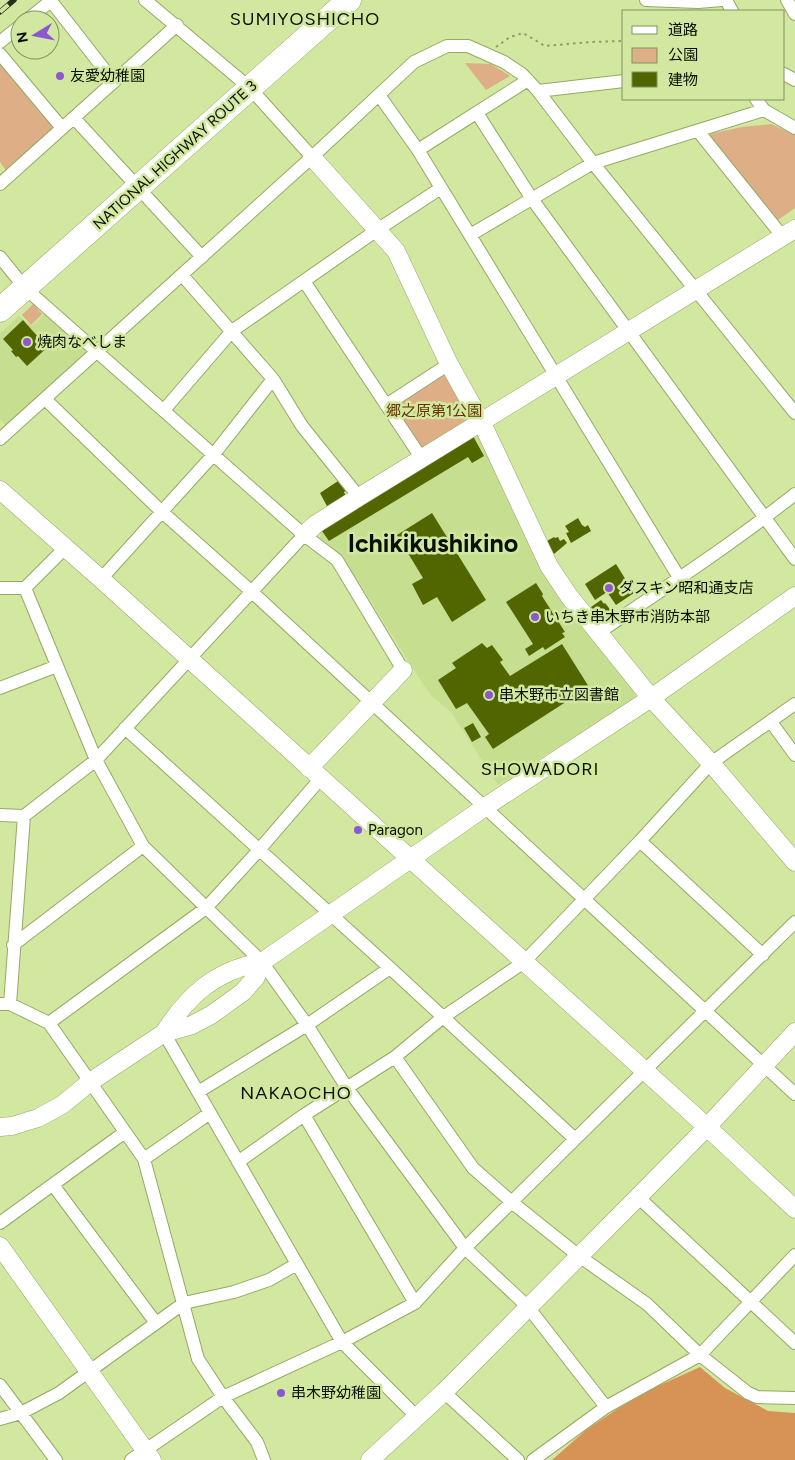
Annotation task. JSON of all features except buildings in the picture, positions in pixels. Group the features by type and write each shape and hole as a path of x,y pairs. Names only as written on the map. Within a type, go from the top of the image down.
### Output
{"highway":[{"name":"NATIONAL HIGHWAY ROUTE 3","path":"0,310 350,0"}],"street":[{"path":"40,10 51,0 114,82"},
{"path":"145,0 250,88 396,251 449,364 482,423 549,566 598,634 651,698 711,763 795,862"},
{"path":"646,0 698,2 724,0"},
{"path":"787,0 795,14"},
{"path":"1,179 74,118 177,26"},
{"path":"0,42 10,34"},
{"path":"0,438 202,257 414,62 447,46 468,46 504,62 528,80 795,413"},
{"path":"0,54 62,128"},
{"path":"418,150 528,80"},
{"path":"538,91 622,81"},
{"path":"379,95 418,150 680,578"},
{"path":"757,100 764,110 795,128"},
{"path":"470,236 594,163 764,110"},
{"path":"476,113 532,199 795,559"},
{"path":"74,118 202,257"},
{"path":"0,815 24,816 96,760 188,659 316,524 792,233 698,131"},
{"path":"164,410 232,331 441,188"},
{"path":"0,257 25,288 96,352 304,535 337,560 403,670 371,704 315,773 259,850 206,908 49,1023"},
{"path":"182,275 273,379 302,426 359,497"},
{"path":"304,281 422,459"},
{"path":"386,404 449,364"},
{"path":"101,579 214,454 273,379"},
{"path":"44,399 161,511 252,592 795,1094"},
{"path":"0,490 707,1127 795,1209"},
{"path":"598,634 680,578 795,494"},
{"path":"0,588 25,588 65,548"},
{"path":"25,588 96,760 143,846 262,962 307,1025 347,1088 464,1248 528,1307 606,1406"},
{"path":"164,1033 177,1013 196,992 220,977 243,966 262,962 485,807 651,698 795,596"},
{"path":"0,688 57,666"},
{"path":"238,1162 304,1116 395,1057 442,1018 524,962 640,841 711,763 795,704"},
{"path":"770,722 795,755"},
{"path":"125,728 390,968 575,1139"},
{"path":"24,816 14,945 5,1004 49,1023 144,1159 198,1359 257,1442 264,1460"},
{"path":"640,841 763,955"},
{"path":"14,945 143,846"},
{"path":"0,1246 89,1370 143,1457 223,1396 342,1342 415,1303 464,1248 795,922"},
{"path":"0,1127 12,1126 38,1118 62,1105 90,1082 164,1033 192,1025 227,1005 243,992 256,977 262,962"},
{"path":"198,1092 307,1025 390,968"},
{"path":"370,1460 444,1392 580,1256 707,1127 795,1032"},
{"path":"164,1033 342,1342 416,1417"},
{"path":"395,1057 473,1168 512,1202 580,1256 647,1304 700,1354 748,1393 757,1397 795,1398"},
{"path":"144,1159 210,1113"},
{"path":"304,1116 415,1303"},
{"path":"0,1223 126,1132"},
{"path":"53,1185 156,1323"},
{"path":"638,1197 795,1343"},
{"path":"533,1460 606,1406 700,1354 795,1255"},
{"path":"0,1419 21,1413 59,1393 184,1303 234,1292 269,1280 297,1264"},
{"path":"0,1385 56,1460"},
{"path":"444,1392 518,1460"}],"path":[{"path":"486,54 510,37 524,33 545,46 622,41"}],"shaded area":[{"path":"45,314 85,349 86,356 6,426 0,419 0,333 19,316 32,326"},
{"path":"475,435 479,437 549,581 577,622 636,689 634,699 498,785 451,712 431,695 419,678 343,557 320,538 321,529"},
{"path":"700,1367 725,1388 768,1411 795,1413 795,1460 552,1460 586,1430 638,1395"}],"green space":[{"path":"0,62 56,127 7,172 0,162"},
{"path":"465,63 491,64 510,76 486,90"},
{"path":"771,124 795,135 795,208 768,227 705,135 742,127"},
{"path":"33,304 42,314 31,325 22,315"},
{"name":"郷之原第1公園","path":"443,372 448,373 470,417 465,425 426,450 420,448 395,410 396,404"}],"railway":[{"path":"0,12 14,0"}],"place":[{"name":"友愛幼稚園","path":"60,76"},
{"name":"焼肉なべしま","path":"27,342"},
{"name":"ダスキン昭和通支店","path":"609,588"},
{"name":"いちき串木野市消防本部","path":"535,617"},
{"name":"串木野市立図書館","path":"489,695"},
{"name":"Paragon","path":"358,830"},
{"name":"串木野幼稚園","path":"281,1393"}],"district":[{"name":"SUMIYOSHICHO","path":"305,19"},
{"name":"Ichikikushikino","path":"433,543"},
{"name":"SHOWADORI","path":"540,769"},
{"name":"NAKAOCHO","path":"296,1093"}]}
